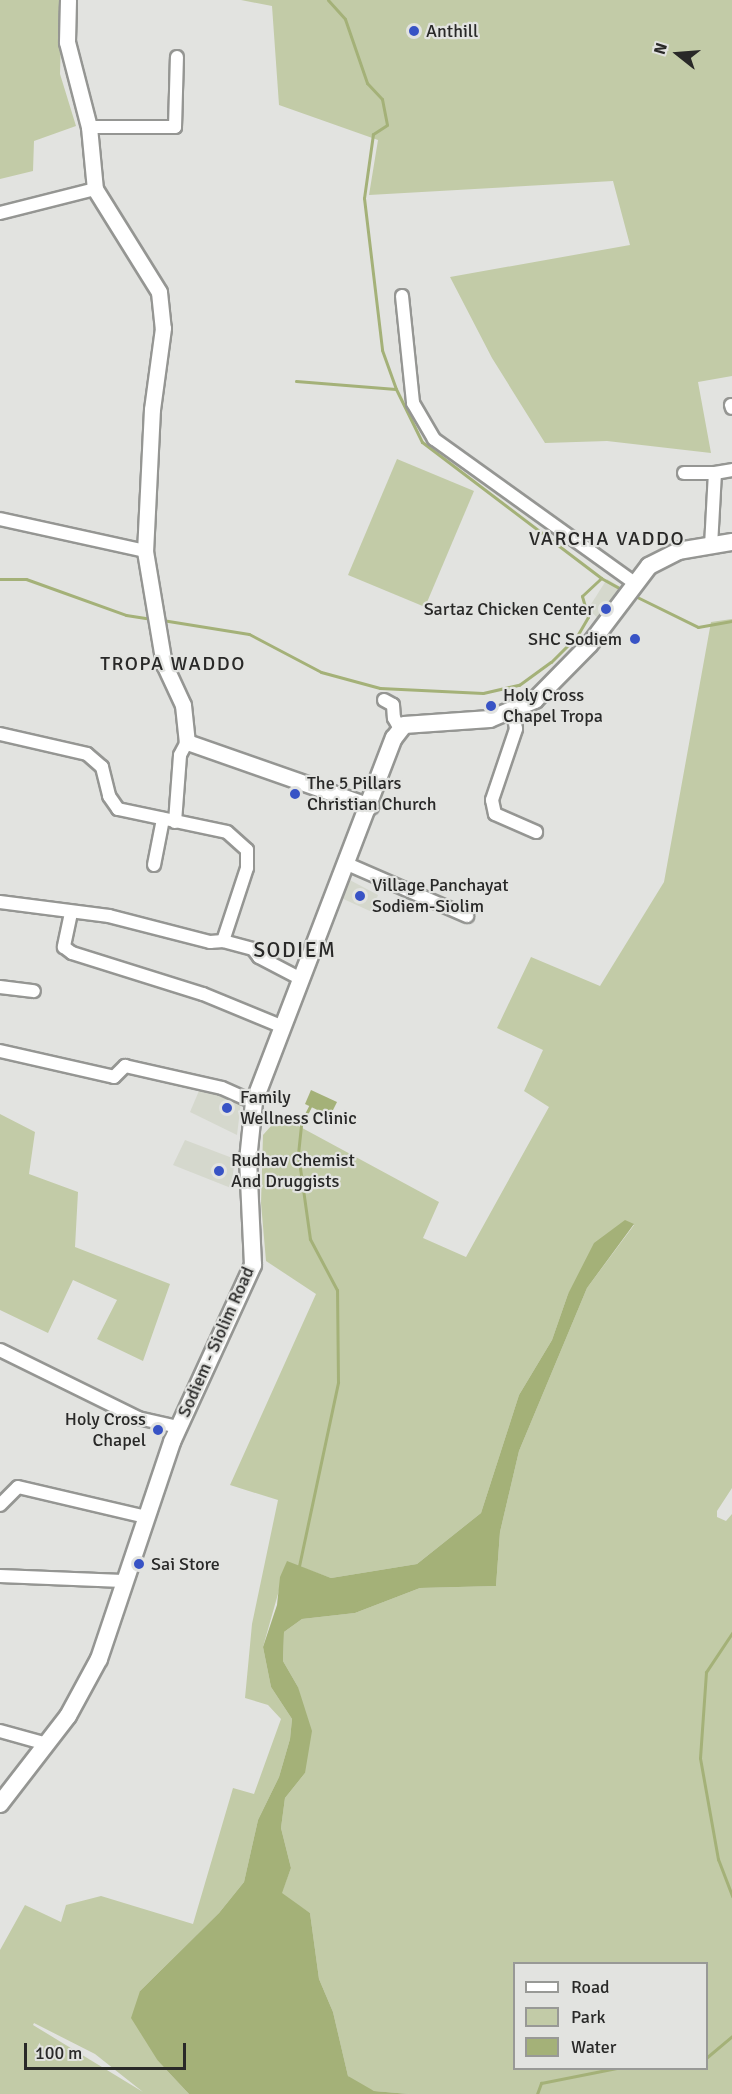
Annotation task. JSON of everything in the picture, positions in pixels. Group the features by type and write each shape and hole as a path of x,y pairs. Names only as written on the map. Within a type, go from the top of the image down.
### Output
{"main road":[{"path":"400,729 490,719 513,712 555,684 629,588 649,566 678,551 732,542"},
{"name":"Sodiem - Siolim Road","path":"0,1804 68,1716 99,1659 123,1581 178,1427 253,1266 248,1160 254,1102 400,729"}],"street":[{"path":"68,0 67,42 88,128 95,189 159,292 163,328 152,410 145,551 164,664 183,705 187,742 180,755 169,820 154,865"},
{"path":"88,128 175,127 177,57"},
{"path":"0,213 95,189"},
{"path":"402,296 413,403 434,439 629,588"},
{"path":"684,473 716,473 732,470"},
{"path":"711,546 716,473"},
{"path":"0,519 145,551"},
{"path":"384,700 393,705 394,718 400,729"},
{"path":"513,712 516,729 492,800 495,813 536,832"},
{"path":"0,734 87,754 102,767 109,796 118,810 227,832 247,850 247,868 223,941"},
{"path":"187,742 370,806"},
{"path":"347,864 467,916"},
{"path":"0,902 143,923 210,942 223,941 253,949 259,957 301,979"},
{"path":"71,913 64,947 72,953 203,994 283,1027"},
{"path":"0,987 34,991"},
{"path":"0,1051 114,1077 125,1066 222,1088 254,1102"},
{"path":"0,1350 138,1418 178,1427"},
{"path":"0,1505 18,1487 146,1517"},
{"path":"0,1575 123,1581"},
{"path":"0,1731 46,1744"}],"shaded area":[{"path":"607,579 625,590 601,621 588,609"},
{"path":"346,878 378,895 372,912 339,897"},
{"path":"201,1086 241,1103 237,1135 190,1112"},
{"path":"185,1140 235,1159 231,1188 173,1165"}],"green space":[{"path":"0,0 62,0 60,74 76,126 34,141 33,171 0,179"},
{"path":"241,0 732,0 732,376 698,382 711,453 607,441 545,443 492,358 450,277 630,245 613,181 369,195 378,140 279,105 272,6"},
{"path":"397,459 474,491 425,607 348,575"},
{"path":"732,619 732,1488 717,1511 717,1517 726,1521 732,1514 732,2094 409,2094 374,2091 359,2086 348,2076 333,2012 319,1979 310,1913 281,1894 291,1868 281,1828 285,1798 305,1773 298,1687 283,1661 284,1632 302,1619 355,1613 420,1588 496,1586 500,1532 519,1451 587,1288 634,1225 625,1221 568,1294 552,1340 519,1395 481,1513 417,1564 331,1578 287,1562 263,1647 271,1687 292,1719 290,1739 279,1777 258,1820 244,1882 219,1913 140,1991 158,2061 189,2094 0,2094 0,1950 25,1905 61,1922 66,1905 101,1896 193,1924 233,1788 254,1794 281,1719 268,1705 245,1698 252,1624 278,1500 230,1485 316,1294 266,1261 261,1203 263,1135 280,1116 439,1202 423,1238 466,1257 549,1107 524,1091 543,1050 497,1028 531,957 600,986 664,882 711,622","holes":["34,2023 95,2054 143,2092 33,2025"]},
{"path":"0,1114 35,1132 29,1174 78,1192 75,1247 170,1284 143,1361 97,1339 117,1300 73,1280 48,1333 0,1310"}],"water":[{"path":"311,1090 337,1102 330,1116 305,1104"},
{"path":"625,1220 634,1224 587,1288 519,1451 500,1532 496,1586 420,1588 355,1613 302,1619 284,1632 283,1661 298,1687 312,1731 305,1773 285,1798 281,1828 291,1868 282,1893 310,1913 319,1979 333,2012 348,2076 374,2091 409,2094 189,2094 158,2061 131,2018 140,1991 219,1913 244,1882 258,1820 279,1777 290,1739 292,1719 271,1687 263,1647 277,1605 280,1577 287,1561 331,1578 417,1564 481,1513 519,1395 552,1340 568,1294 594,1243"}],"waterway":[{"path":"328,0 345,19 367,83 382,99 387,125 373,134 364,198 382,350 396,389 422,442 601,578 623,590"},
{"path":"296,381 396,389"},
{"path":"162,620 249,634 321,672 380,688 483,693 519,685 551,662 577,636 588,617 582,596 601,578"},
{"path":"0,579 26,579 126,615 152,619"},
{"path":"635,596 698,627 732,621"},
{"path":"299,1566 338,1382 337,1290 310,1239 298,1154 301,1124 311,1104"},
{"path":"732,1633 706,1672 700,1758 718,1859 732,1896"},
{"path":"708,2056 732,2036"},
{"path":"537,2094 541,2083 607,2070"}],"place":[{"name":"Anthill","path":"414,31"},
{"name":"Sartaz Chicken Center","path":"606,609"},
{"name":"SHC Sodiem","path":"635,639"},
{"name":"Holy Cross Chapel Tropa","path":"491,706"},
{"name":"The 5 Pillars Christian Church","path":"295,794"},
{"name":"Village Panchayat Sodiem-Siolim","path":"360,896"},
{"name":"Family Wellness Clinic","path":"227,1108"},
{"name":"Rudhav Chemist And Druggists","path":"219,1171"},
{"name":"Holy Cross Chapel","path":"158,1430"},
{"name":"Sai Store","path":"139,1564"}],"district":[{"name":"VARCHA VADDO","path":"607,538"},
{"name":"TROPA WADDO","path":"173,663"},
{"name":"SODIEM","path":"295,950"}]}
